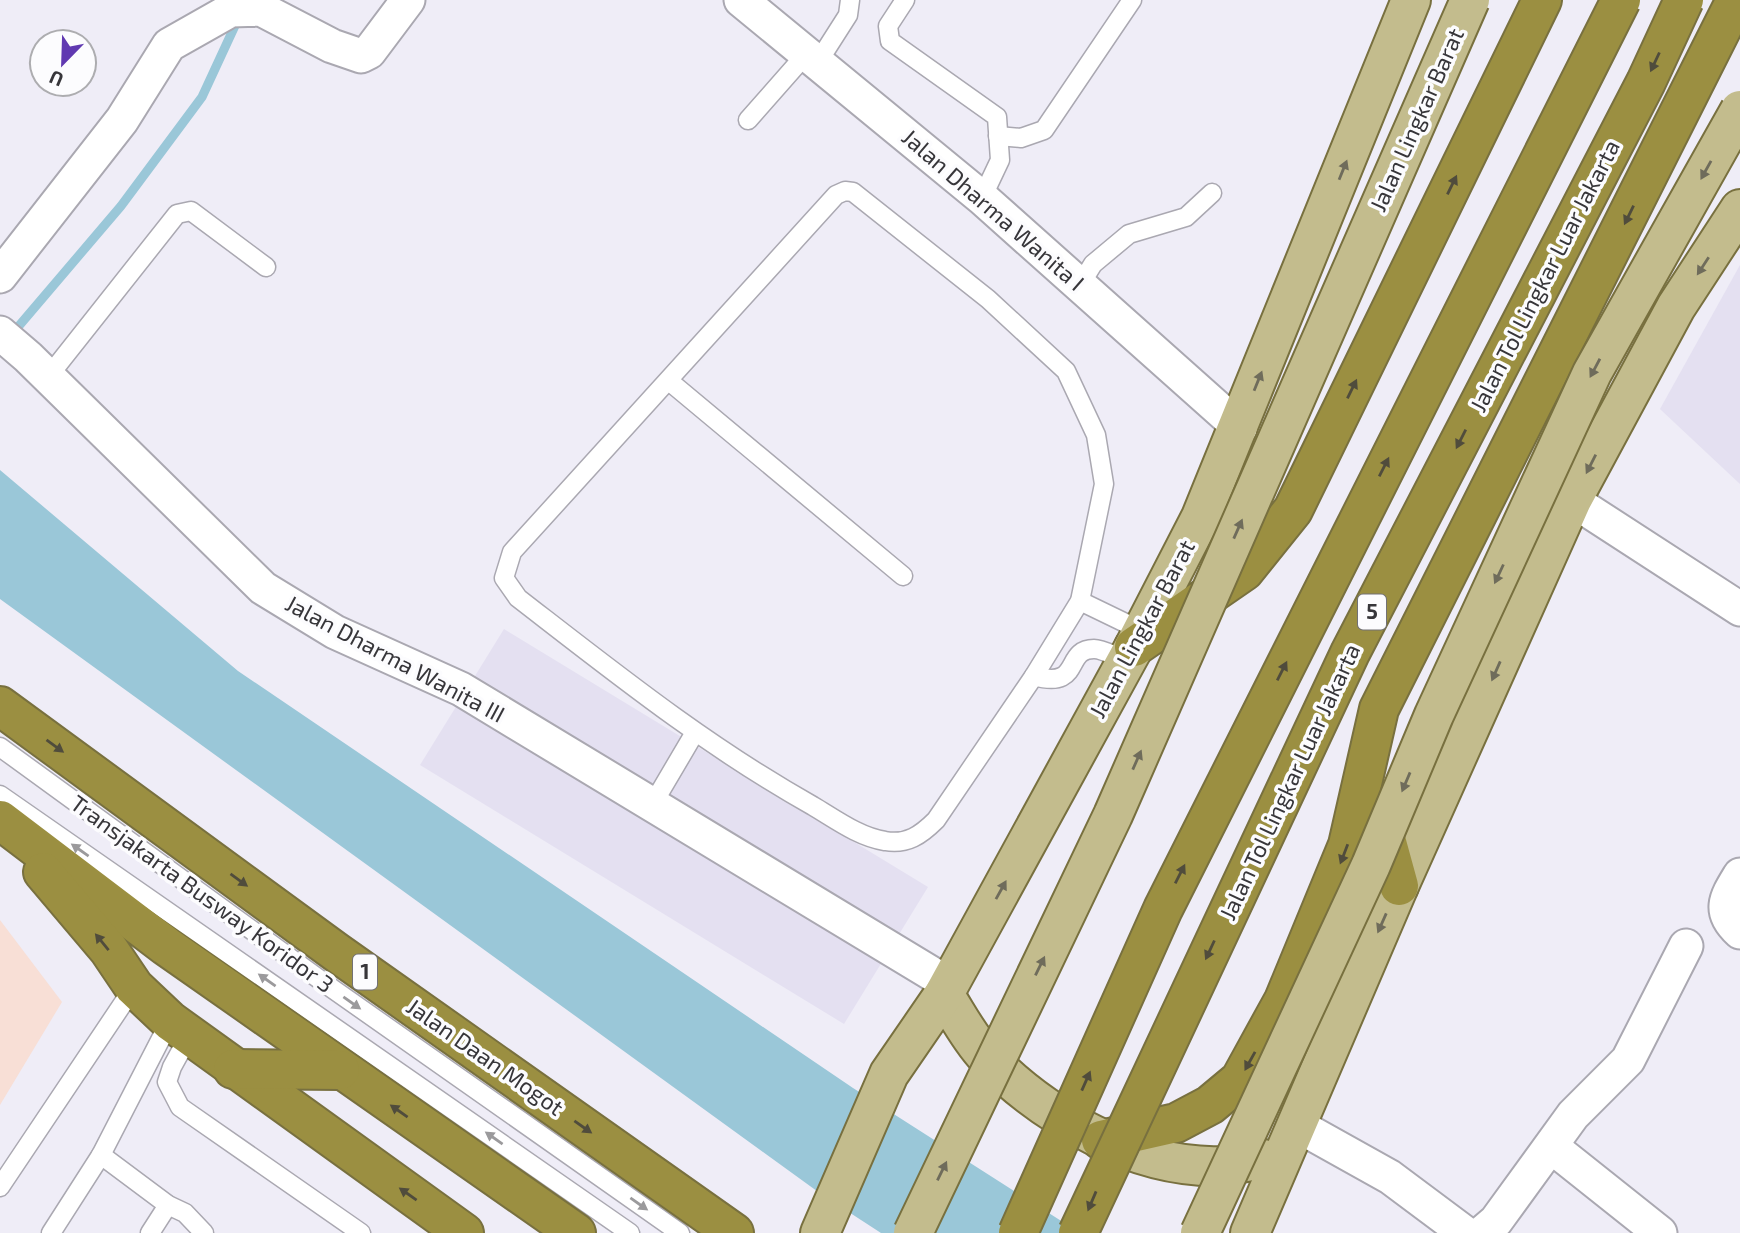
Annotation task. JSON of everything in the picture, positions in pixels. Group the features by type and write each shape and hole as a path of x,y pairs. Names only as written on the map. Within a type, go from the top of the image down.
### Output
{"highway":[{"path":"1134,646 1244,572 1293,510 1542,0"},
{"name":"5","path":"1018,1233 1163,909 1621,0"},
{"name":"Jalan Tol Lingkar Luar Jakarta","path":"1078,1233 1350,653 1639,95 1684,0"},
{"path":"1101,1140 1176,1123 1210,1105 1240,1080 1284,1000 1348,845 1379,709 1736,0"},
{"name":"Jalan Daan Mogot","path":"0,706 324,943 734,1233"},
{"path":"1366,764 1399,886"},
{"path":"0,820 166,946 576,1233"},
{"path":"0,827 54,884 134,987 180,1029 464,1233"},
{"path":"233,1069 340,1070"}],"main road":[{"name":"Jalan Lingkar Barat","path":"823,1222 889,1074 946,989 1134,646 1201,517 1240,428 1411,0"},
{"name":"Jalan Lingkar Barat","path":"913,1233 1113,814 1470,0"},
{"path":"1200,1233 1371,865 1434,715 1592,373 1740,110"},
{"path":"1250,1233 1399,886 1572,500 1676,307 1740,209"},
{"path":"946,989 984,1055 1038,1104 1101,1140 1159,1158 1220,1166 1289,1140"}],"street":[{"path":"0,276 122,120 169,45 246,9 361,56 369,52 408,0"},
{"name":"Jalan Dharma Wanita I","path":"741,0 982,198 1240,428"},
{"name":"Jalan Dharma Wanita III","path":"0,333 263,588 335,632 461,690 946,989"},
{"path":"1572,500 1740,610"},
{"path":"1740,875 1723,904 1724,913 1740,932"},
{"path":"1482,1233 1496,1221 1573,1115 1628,1060 1686,946"},
{"path":"1289,1140 1390,1177 1465,1233"},
{"path":"1552,1147 1660,1233"}],"lane":[{"path":"748,120 813,57 848,15 849,0"},
{"path":"905,0 888,26 890,41 992,110 997,117 1000,160 982,198"},
{"path":"998,136 1021,138 1044,130 1132,0"},
{"path":"845,191 853,192 988,299 1066,371 1096,435 1104,484 1080,601 1034,676 936,820 921,835 904,841 886,842 865,836 769,782 694,734 517,598 504,578 512,552 669,380 836,195 845,191"},
{"path":"1080,285 1093,264 1129,234 1186,217 1212,193"},
{"path":"38,367 177,214 184,210 191,211 266,267"},
{"path":"669,380 902,576"},
{"path":"1080,601 1134,646"},
{"path":"1034,676 1058,680 1066,675 1079,654 1095,648 1134,646"},
{"path":"651,807 694,734"},
{"name":"Transjakarta Busway Koridor 3","path":"0,747 318,979 680,1233"},
{"name":"Transjakarta Busway Koridor 3","path":"0,795 630,1233"},
{"path":"0,1187 134,987"},
{"path":"51,1233 180,1029"},
{"path":"180,1029 167,1082 180,1107 360,1233"},
{"path":"101,1155 168,1205 186,1213 204,1233"},
{"path":"150,1233 168,1205"}],"shaded area":[{"path":"1740,265 1740,484 1660,409"},
{"path":"504,629 928,887 844,1024 420,765"},
{"path":"0,920 62,1002 0,1105"}],"water":[{"path":"0,470 238,671 853,1088 1080,1233 881,1233 821,1194 0,599"}],"waterway":[{"path":"12,334 121,206 202,97 239,17"}]}
